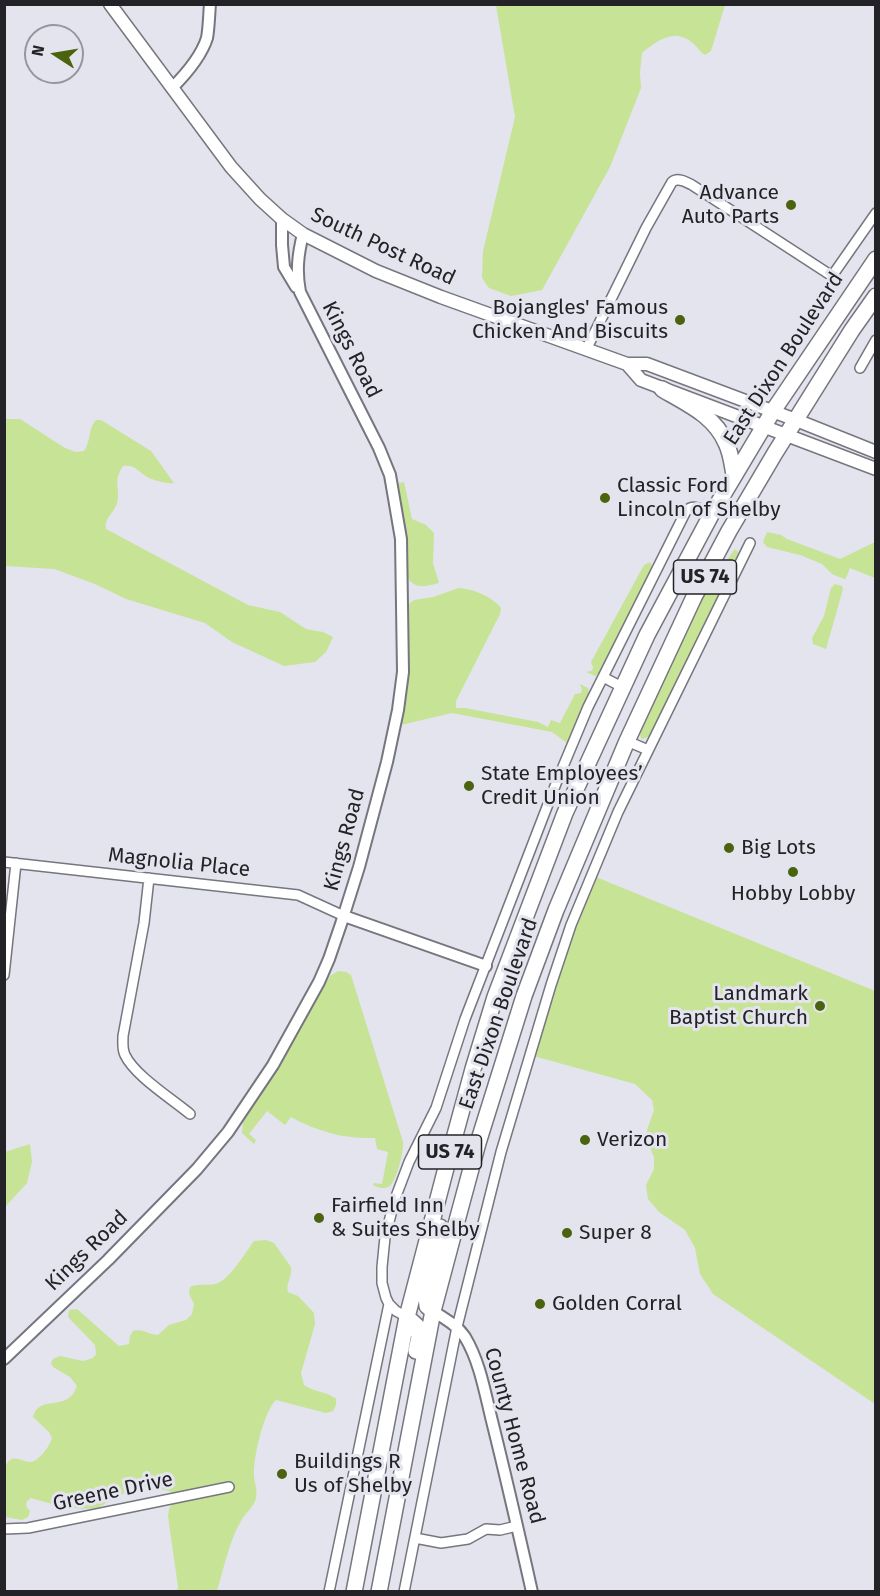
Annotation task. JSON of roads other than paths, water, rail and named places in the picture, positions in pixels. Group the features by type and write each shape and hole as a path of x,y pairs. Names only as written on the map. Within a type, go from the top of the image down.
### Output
{"highway":[{"name":"East Dixon Boulevard","path":"354,1592 406,1317 473,1069 495,997 529,904 565,813 622,687 711,515 773,411 876,259"},
{"name":"East Dixon Boulevard","path":"379,1592 433,1311 478,1143 524,996 556,910 627,741 694,597 729,531 786,435 876,296"},
{"path":"663,388 716,424 727,444 734,475"},
{"path":"433,1311 427,1306 426,1295 448,1189 446,1168"},
{"path":"394,1515 389,1499 419,1337 417,1326 406,1317"}],"main road":[{"name":"South Post Road","path":"110,4 231,167 260,200 303,234 376,271 441,297 627,364 647,364 876,452"},
{"name":"South Post Road","path":"627,364 641,380 876,469"}],"street":[{"path":"172,88 204,45 210,4"},
{"name":"East Dixon Boulevard","path":"586,350 646,228 675,180 692,185 832,276 876,213"},
{"path":"282,219 284,267 300,292"},
{"name":"Kings Road","path":"4,1359 108,1260 197,1169 228,1132 273,1065 314,992 329,959 344,916 372,819 398,710 403,672 401,539 390,476 379,448 300,292 297,265 303,234"},
{"path":"860,368 876,340"},
{"name":"East Dixon Boulevard","path":"329,1592 389,1304 383,1291 382,1267 395,1199 409,1162 436,1108 465,1018 588,707 686,511 696,507 711,515"},
{"name":"East Dixon Boulevard","path":"404,1592 457,1327 501,1152 551,985 572,925 618,812 750,543"},
{"path":"603,677 622,687"},
{"path":"627,741 648,750"},
{"name":"Magnolia Place","path":"4,862 298,895 344,916"},
{"path":"4,975 16,863"},
{"path":"149,878 144,923 124,1026 123,1048 126,1057 139,1073 190,1114"},
{"path":"344,916 486,966"},
{"path":"389,1304 406,1317"},
{"name":"County Home Road","path":"433,1311 457,1327 472,1352 482,1381 531,1592"},
{"name":"Greene Drive","path":"4,1529 28,1528 229,1487"},
{"path":"415,1538 441,1543 468,1539 486,1529 500,1530 517,1526"}],"place":[{"name":"Advance Auto Parts","path":"791,205"},
{"name":"Bojangles' Famous Chicken And Biscuits","path":"680,320"},
{"name":"Classic Ford Lincoln of Shelby","path":"605,498"},
{"name":"State Employees’ Credit Union","path":"469,786"},
{"name":"Big Lots","path":"729,848"},
{"name":"Hobby Lobby","path":"793,872"},
{"name":"Landmark Baptist Church","path":"820,1006"},
{"name":"Verizon","path":"585,1140"},
{"name":"Fairfield Inn & Suites Shelby","path":"319,1218"},
{"name":"Super 8","path":"567,1233"},
{"name":"Golden Corral","path":"540,1304"},
{"name":"Buildings R Us of Shelby","path":"282,1474"}]}
